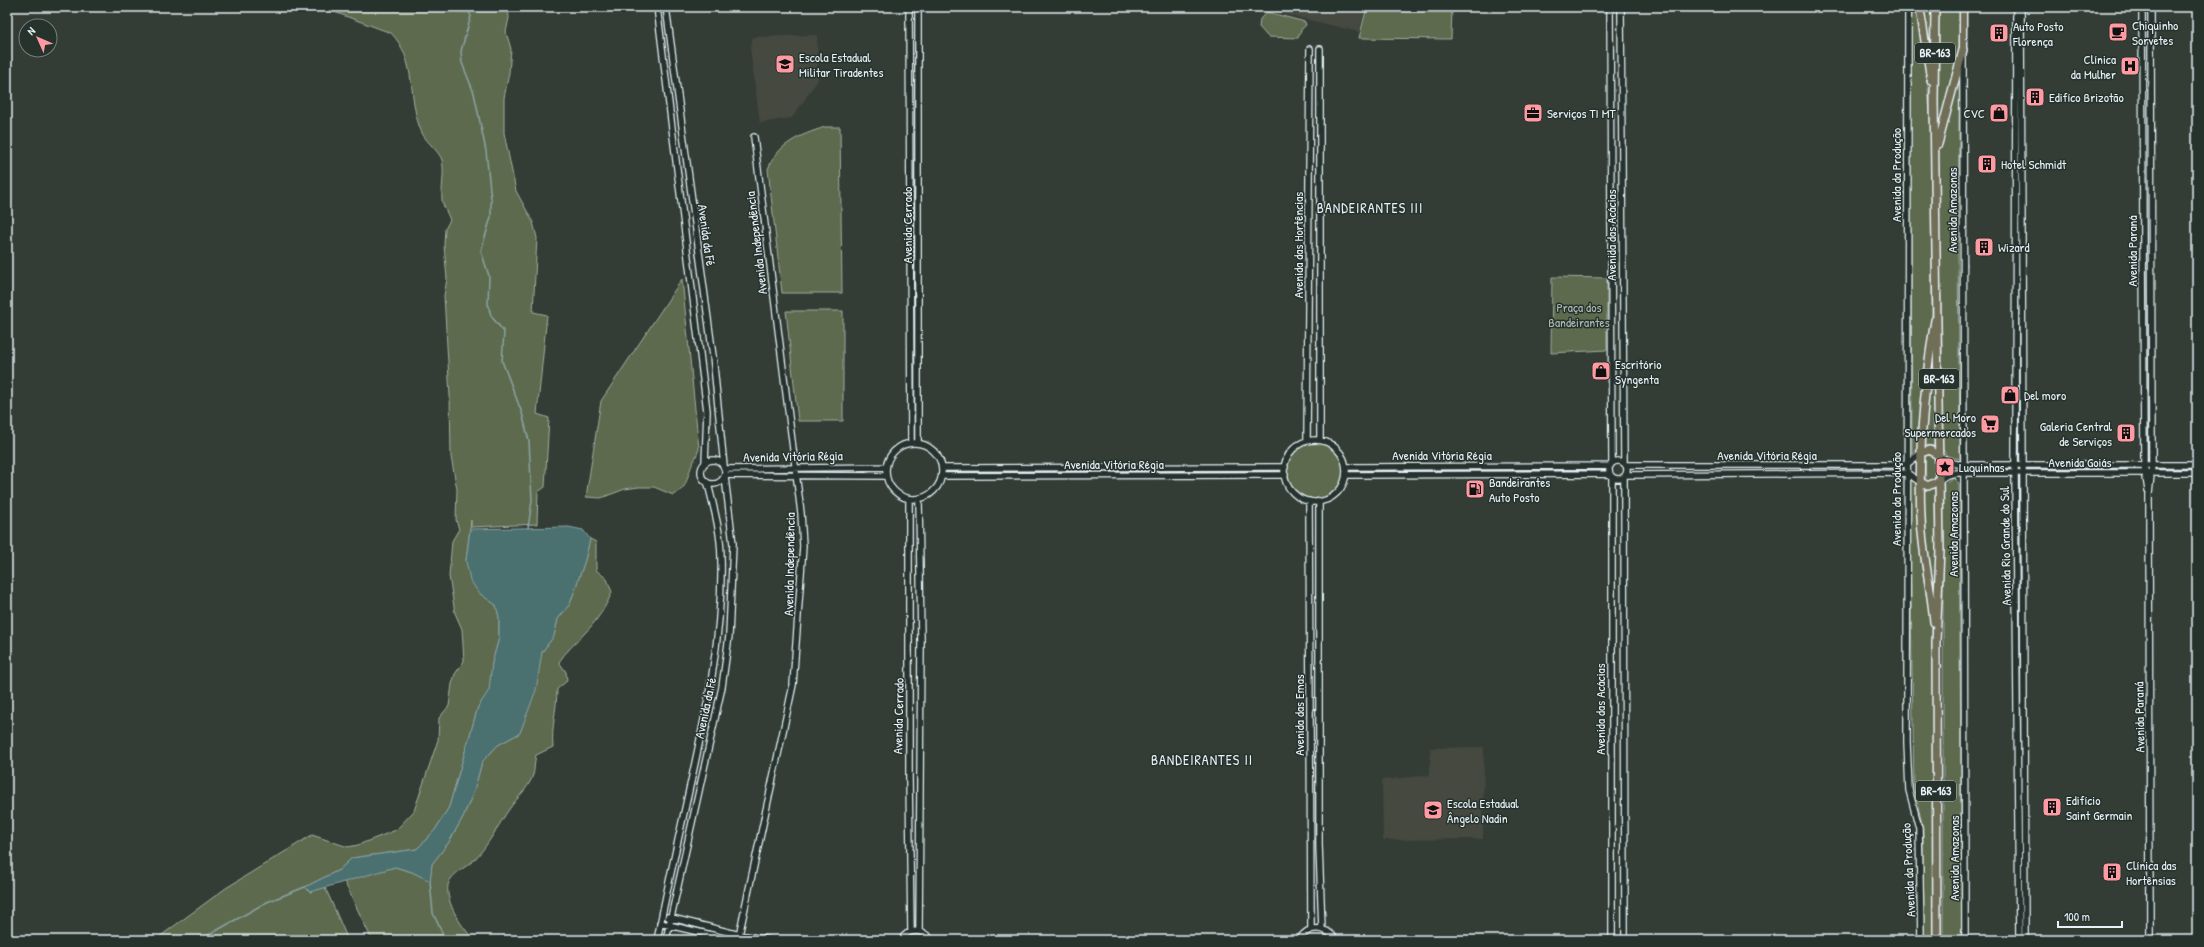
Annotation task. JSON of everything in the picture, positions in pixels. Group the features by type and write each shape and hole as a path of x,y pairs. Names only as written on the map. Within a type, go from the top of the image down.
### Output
{"highway":[{"path":"1917,7 1920,15 1934,100"},
{"name":"BR-163","path":"1935,7 1934,100 1938,303 1937,455 1940,550 1936,643 1937,940"},
{"path":"1936,152 1963,50"},
{"name":"BR-163","path":"1936,643 1932,595 1924,551 1920,482 1924,388 1938,303"},
{"path":"1921,453 1930,450 1937,455"},
{"path":"1920,482 1928,486 1938,481"}],"main road":[{"name":"Avenida Amazonas","path":"1963,7 1963,50"}],"street":[{"name":"Avenida da Fé","path":"657,7 707,411 705,463"},
{"name":"Avenida da Fé","path":"666,7 713,356 724,467"},
{"name":"Avenida Cerrado","path":"909,7 911,443"},
{"name":"Avenida Cerrado","path":"918,7 918,443"},
{"name":"Avenida das Acácias","path":"1610,7 1611,464"},
{"name":"Avenida das Acácias","path":"1621,7 1625,464"},
{"name":"Avenida da Produção","path":"1908,7 1907,742 1909,790 1919,828 1921,940"},
{"name":"Avenida Rio Grande do Sul","path":"2016,7 2016,474 2020,940"},
{"name":"Avenida Rio Grande do Sul","path":"2021,7 2025,940"},
{"name":"Avenida Paraná","path":"2142,7 2144,473 2149,494"},
{"name":"Avenida Paraná","path":"2150,940 2149,494 2152,473 2151,7"},
{"name":"Avenida das Hortências","path":"1307,441 1310,49"},
{"name":"Avenida das Hortências","path":"1320,49 1320,440"},
{"name":"Avenida Amazonas","path":"1963,50 1965,940"},
{"name":"Avenida Independência","path":"739,938 793,685 803,546 801,513 754,137"},
{"path":"1320,440 1333,445 1339,451 1346,467 1346,475 1344,483 1337,492 1327,499 1309,501 1293,492 1285,475 1285,467 1292,451 1307,441 1320,440"},
{"path":"911,443 918,443 932,449 941,460 942,476 934,492 919,500 909,500 894,492 886,476 886,467 892,453 901,446 911,443"},
{"path":"1907,464 1921,453"},
{"name":"Avenida Goiás","path":"1937,455 1952,463 1963,465 2197,465"},
{"path":"715,460 724,467 725,476 718,484 708,484 703,480 701,473 705,463 715,460"},
{"path":"1619,461 1625,464 1625,476 1617,480 1611,476 1611,464 1619,461"},
{"name":"Avenida Vitória Régia","path":"1346,467 1611,464"},
{"name":"Avenida Vitória Régia","path":"1625,464 1894,466 1907,464"},
{"name":"Avenida Vitória Régia","path":"724,467 886,467"},
{"name":"Avenida Vitória Régia","path":"942,468 1285,467"},
{"path":"1907,473 1920,482"},
{"name":"Avenida Vitória Régia","path":"1625,476 1907,473"},
{"name":"Avenida Goiás","path":"1938,481 1947,475 1963,473 2197,473"},
{"name":"Avenida Vitória Régia","path":"725,476 796,474 886,476"},
{"name":"Avenida Vitória Régia","path":"942,476 1285,475"},
{"name":"Avenida Vitória Régia","path":"1346,475 1611,476"},
{"name":"Avenida da Fé","path":"666,940 722,687 729,636 733,544 725,476"},
{"name":"Avenida das Acácias","path":"1611,476 1612,940"},
{"name":"Avenida das Acácias","path":"1625,476 1625,940"},
{"name":"Avenida da Fé","path":"657,940 698,750 711,679 717,634 721,558 718,524 708,484"},
{"name":"Avenida Cerrado","path":"909,500 909,780 911,932"},
{"name":"Avenida Cerrado","path":"919,500 922,641 919,932"},
{"name":"Avenida das Emas","path":"1309,501 1311,929"},
{"name":"Avenida das Emas","path":"1319,501 1319,845 1322,929"},
{"path":"662,916 739,938 769,940"},
{"path":"660,923 733,940"},
{"path":"1298,940 1304,933 1311,929 1322,929 1330,933 1336,940"},
{"path":"900,940 911,932 919,932 932,940"}],"shaded area":[{"path":"1254,7 1366,7 1359,32"},
{"name":"Escola Estadual Militar Tiradentes","path":"817,35 818,80 792,118 760,123 750,48 753,37"},
{"name":"Escola Estadual Ângelo Nadin","path":"1484,747 1483,839 1383,840 1382,780 1430,775 1430,748"}],"green space":[{"path":"321,7 508,7 509,18 506,32 511,49 509,73 504,98 504,133 516,191 533,222 537,238 533,312 547,315 537,414 549,418 545,487 538,492 537,524 471,527 471,520 466,561 479,593 496,605 499,617 499,638 492,663 490,690 478,707 449,807 435,830 417,849 352,858 339,870 305,887 310,892 325,887 348,940 155,940 226,888 312,835 348,847 358,845 396,830 414,811 438,740 439,718 449,706 455,674 464,661 462,629 455,613 449,576 452,541 459,529 456,520 457,489 451,457 450,396 444,296 447,279 444,245 445,229 450,220 442,200 442,160 422,133 417,121 409,68 399,44 391,33"},
{"path":"1367,7 1452,7 1451,39 1359,38"},
{"path":"1922,7 1931,7 1935,88 1923,9"},
{"path":"1939,7 1960,7 1958,249 1960,459 1947,456 1942,448 1942,347 1938,209"},
{"path":"1913,9 1918,17 1928,87 1931,130 1932,313 1922,384 1918,448 1912,453 1910,35"},
{"path":"1267,12 1305,22 1306,25 1301,30 1298,38 1268,37 1259,27 1260,19"},
{"path":"825,127 840,127 842,293 782,293 768,169 772,160 784,146 807,133"},
{"name":"Praça dos Bandeirantes","path":"1552,277 1607,278 1607,350 1551,353"},
{"path":"682,279 699,449 686,482 681,490 673,495 654,487 639,487 625,489 601,498 586,497 601,401"},
{"path":"786,311 843,311 843,421 798,421"},
{"path":"1936,339 1934,446 1926,445 1925,418 1929,379"},
{"path":"1316,442 1332,447 1340,455 1345,471 1340,487 1332,495 1316,500 1300,495 1292,487 1287,471 1292,455 1300,447"},
{"path":"1927,452 1935,455 1936,480 1932,483 1926,483 1925,454"},
{"path":"1953,477 1959,483 1962,940 1943,940 1943,485"},
{"path":"1911,478 1918,483 1921,562 1932,630 1934,940 1924,940 1923,827 1914,790 1909,479"},
{"path":"1923,486 1935,486 1936,606 1929,577"},
{"path":"590,539 596,542 596,570 607,579 612,592 604,609 597,619 559,662 566,672 567,681 557,689 553,747 536,755 533,776 530,782 510,808 479,854 471,863 452,877 448,885 449,900 456,916 471,936 476,940 372,940 344,881 395,867 412,872 430,880 432,864 449,842 463,817 474,791 482,762 498,745 520,733 542,652 554,636 558,619 570,604 585,560"}],"water":[{"path":"569,527 583,530 590,539 585,560 570,604 558,619 554,636 542,652 536,690 520,733 498,745 482,762 474,791 463,817 449,842 432,864 430,881 412,872 395,867 310,892 305,887 339,870 352,858 417,849 435,830 449,807 478,707 489,690 492,663 499,638 499,617 496,605 479,593 470,580 466,561 470,529"}],"waterway":[{"path":"466,7 471,16 461,51 462,63 474,93 486,151 491,199 491,217 481,251 489,276 488,304 491,316 504,332 502,361 522,413 529,441 532,501 528,528"},
{"path":"430,881 433,913 445,939"},
{"path":"200,940 267,902 305,887"}],"place":[{"name":"Chiquinho Sorvetes","path":"2118,32"},
{"name":"Auto Posto Florença","path":"1999,33"},
{"name":"Escola Estadual Militar Tiradentes","path":"785,64"},
{"name":"Clínica da Mulher","path":"2130,66"},
{"name":"Edifíco Brizotão","path":"2035,97"},
{"name":"Serviços TI MT","path":"1533,113"},
{"name":"CVC","path":"1999,113"},
{"name":"Hotel Schmidt","path":"1987,164"},
{"name":"Wizard","path":"1984,247"},
{"name":"Escritório Syngenta","path":"1601,371"},
{"name":"Del moro","path":"2010,395"},
{"name":"Del Moro Supermercados","path":"1990,424"},
{"name":"Galeria Central de Serviços","path":"2126,433"},
{"name":"Luquinhas","path":"1945,467"},
{"name":"Bandeirantes Auto Posto","path":"1475,489"},
{"name":"Edifício Saint Germain","path":"2052,807"},
{"name":"Escola Estadual Ângelo Nadin","path":"1433,810"},
{"name":"Clínica das Hortênsias","path":"2112,872"}],"district":[{"name":"BANDEIRANTES III","path":"1370,208"},
{"name":"BANDEIRANTES II","path":"1202,760"}]}
